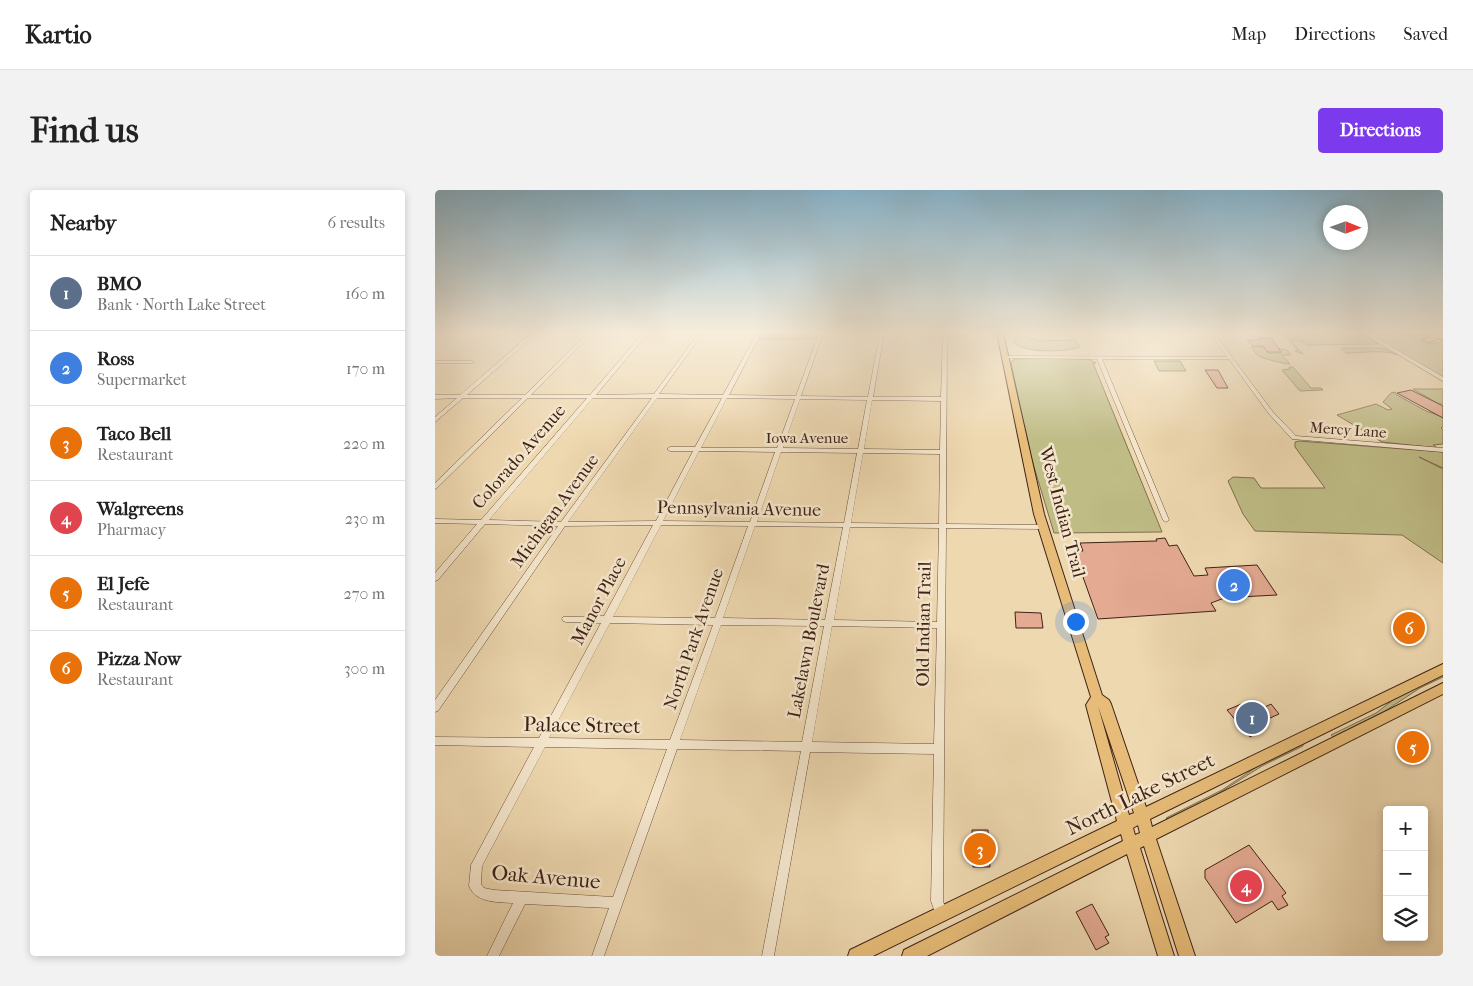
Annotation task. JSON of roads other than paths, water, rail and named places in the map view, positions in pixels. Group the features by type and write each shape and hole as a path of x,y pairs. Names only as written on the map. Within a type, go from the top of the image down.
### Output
{"main road":[{"name":"West Indian Trail","path":"1006,369 1026,461 1043,527 1097,698 1105,704 1187,956"},
{"name":"North Lake Street","path":"856,956 1443,669"},
{"path":"910,956 1443,688"},
{"name":"West Indian Trail","path":"1097,698 1092,705 1125,825 1166,956"}],"street":[{"path":"435,420 494,369"},
{"path":"435,487 555,369"},
{"name":"Colorado Avenue","path":"435,578 615,369"},
{"name":"Michigan Avenue","path":"435,708 563,524 675,369"},
{"name":"Manor Place","path":"475,886 477,865 740,369"},
{"name":"North Park Avenue","path":"598,956 675,745 808,369"},
{"name":"Lakelawn Boulevard","path":"768,956 875,369"},
{"name":"Old Indian Trail","path":"941,914 937,901 944,369"},
{"path":"1103,369 1166,520"},
{"name":"Mercy Lane","path":"1238,369 1271,413 1294,438 1443,450"},
{"path":"1425,369 1443,379"},
{"path":"435,397 656,396 944,399"},
{"name":"Iowa Avenue","path":"670,450 944,452"},
{"name":"Pennsylvania Avenue","path":"435,521 563,524 659,523 1043,527"},
{"path":"566,619 940,625"},
{"name":"Palace Street","path":"435,741 938,749"},
{"name":"Oak Avenue","path":"475,886 481,893 494,896 616,903"},
{"path":"493,956 521,899"}],"place":[{"name":"Ross","path":"1234,585"},
{"name":"Pizza Now","path":"1409,628"},
{"name":"BMO","path":"1252,718"},
{"name":"El Jefe","path":"1413,747"},
{"name":"Taco Bell","path":"980,849"},
{"name":"Walgreens","path":"1246,886"}]}
